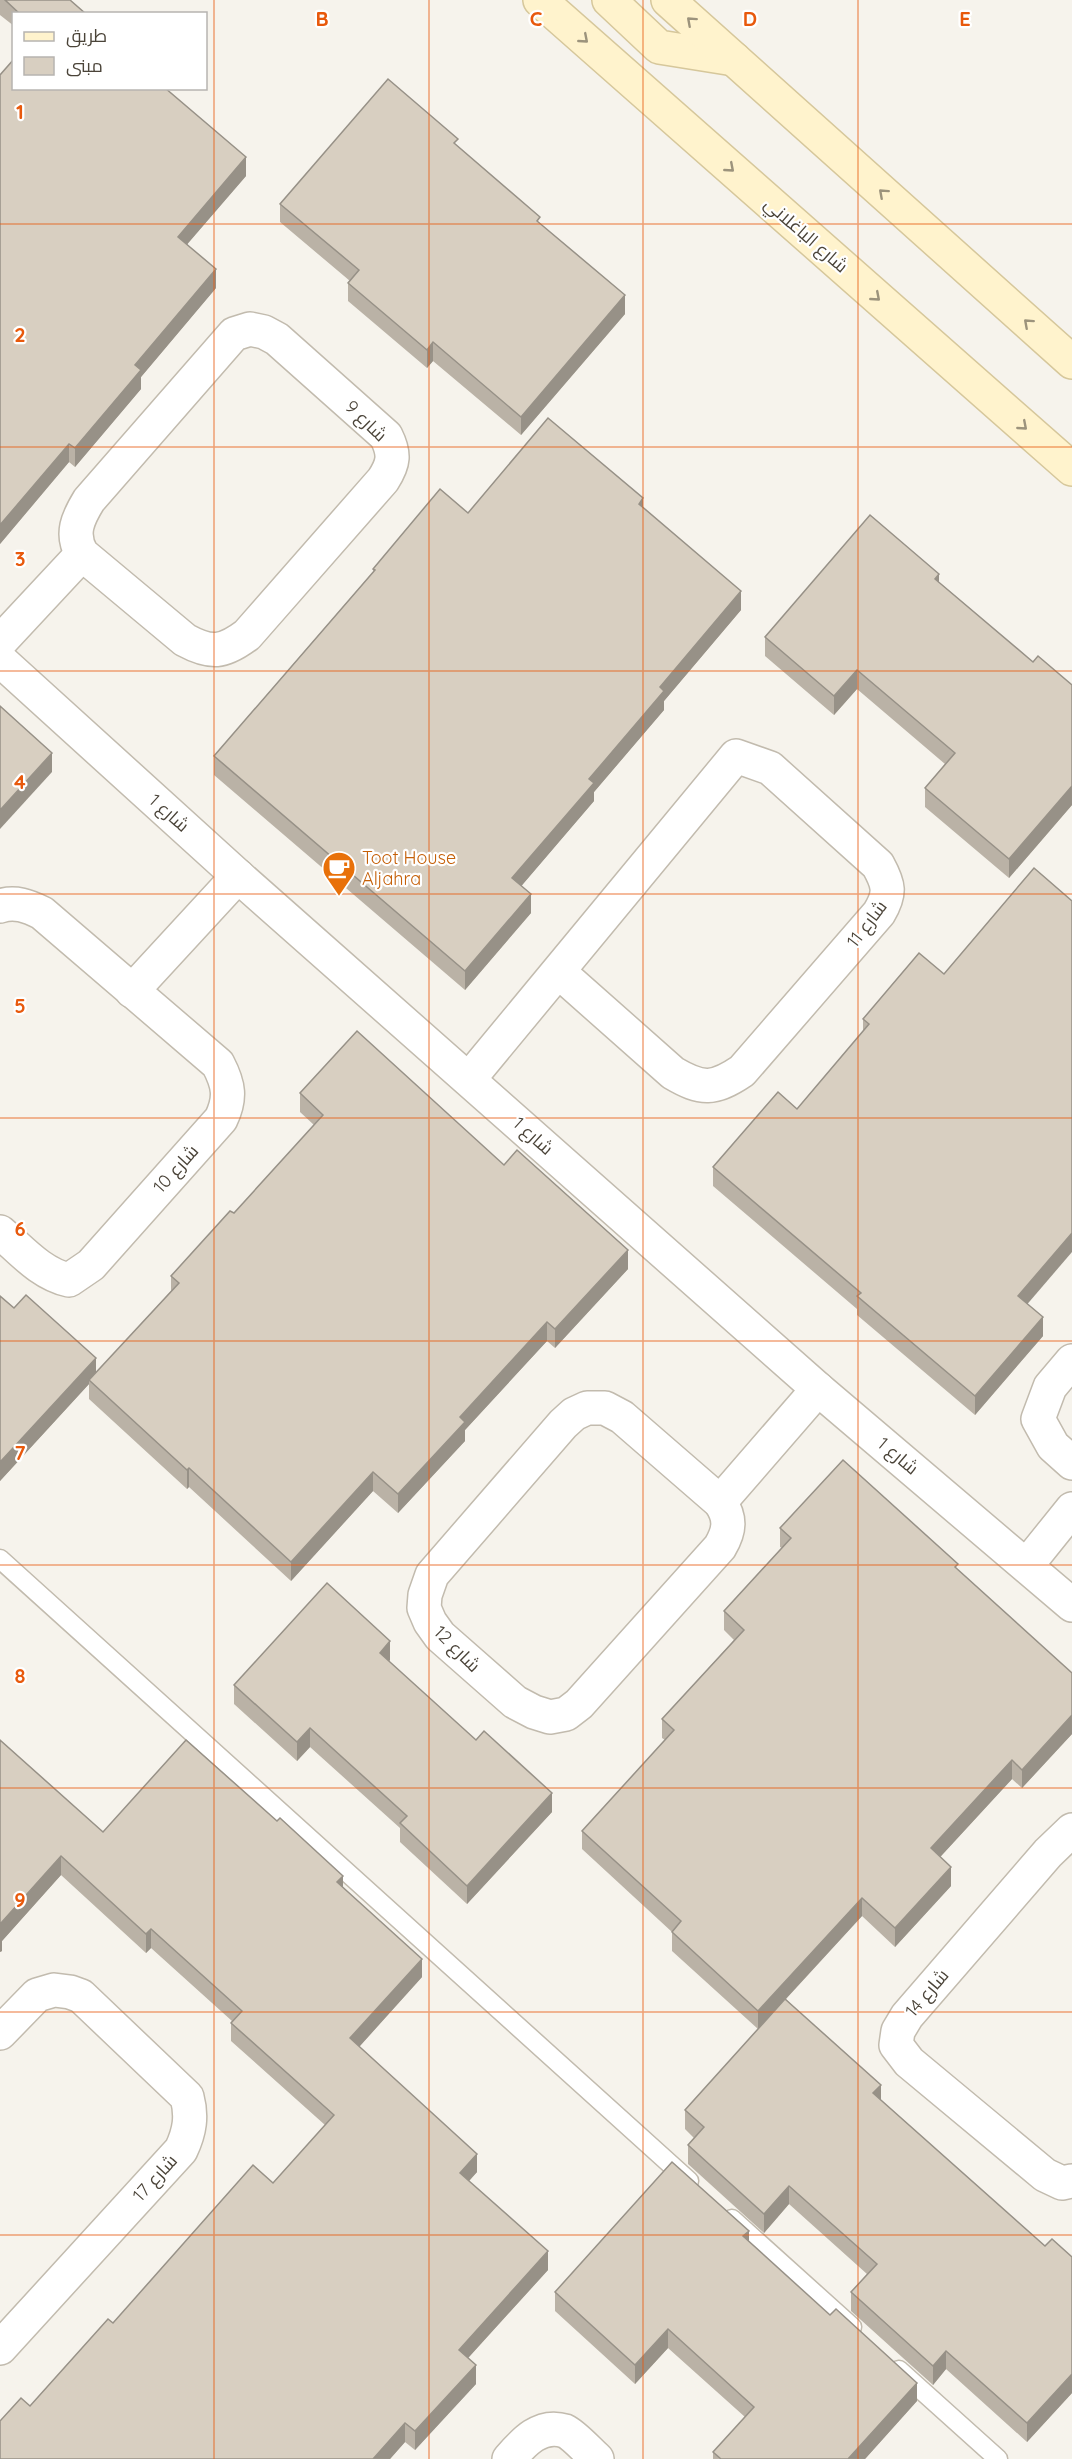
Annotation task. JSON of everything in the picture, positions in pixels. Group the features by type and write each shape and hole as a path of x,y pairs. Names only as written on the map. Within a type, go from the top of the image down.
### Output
{"main road":[{"name":"شارع الباغلاني","path":"540,0 1072,469"},
{"path":"609,0 659,47 734,59"},
{"path":"668,0 1072,362"}],"street":[{"name":"شارع 9","path":"250,329 264,332 277,339 386,436 392,447 394,458 383,480 247,635 235,644 219,651 203,650 185,640 82,554 77,546 75,533 79,517 89,500 234,334 250,329"},
{"path":"0,642 82,554"},
{"name":"شارع 1","path":"0,660 238,876 818,1389 1072,1605"},
{"name":"شارع 11","path":"469,1079 736,756 770,768 878,865 886,880 888,894 879,913 742,1071 725,1083 708,1087 692,1084 673,1072 559,972"},
{"path":"132,990 238,876"},
{"name":"شارع 10","path":"0,906 20,905 42,913 218,1064 227,1080 230,1096 221,1119 91,1265 69,1280 57,1277 41,1268 0,1232"},
{"path":"1072,1362 1050,1387 1038,1419 1053,1446 1072,1463"},
{"path":"720,1502 818,1389"},
{"name":"شارع 12","path":"587,1408 605,1408 622,1417 720,1502 727,1511 729,1524 727,1535 720,1547 579,1704 566,1714 550,1717 515,1702 440,1636 424,1608 425,1595 432,1575 563,1424 574,1414 587,1408"},
{"path":"1027,1565 1072,1509"},
{"name":"شارع 14","path":"1072,1830 1048,1853 906,2016 898,2031 896,2045 909,2062 1045,2175 1062,2183 1072,2181"},
{"name":"شارع 17","path":"0,2033 37,1995 54,1990 81,1996 187,2097 191,2112 190,2125 181,2150 0,2348"},
{"path":"509,2459 525,2440 545,2430 565,2432 597,2459"}],"lane":[{"path":"0,1559 704,2194"},
{"path":"722,2210 864,2338"},
{"path":"882,2355 998,2459"}],"building":[{"path":"5,0 70,0 84,12 18,12"},
{"path":"12,61 12,90 167,90 246,157 178,237 216,269 135,365 141,370 75,448 69,444 0,525 0,75"},
{"path":"388,79 458,139 454,143 540,217 537,221 625,295 521,417 433,342 427,350 348,283 359,270 280,204"},
{"path":"548,418 643,498 639,504 741,591 660,687 664,691 589,779 594,783 512,878 531,894 465,971 214,756 375,570 373,569 440,489 468,513"},
{"path":"870,515 939,574 935,579 1033,662 1038,656 1072,685 1072,786 1009,859 925,788 955,753 857,670 834,696 765,637"},
{"path":"0,706 52,753 0,810"},
{"path":"1034,868 1072,901 1072,1233 1018,1296 1043,1317 975,1396 857,1296 861,1293 713,1167 778,1092 797,1109 869,1024 863,1019 919,953 944,974"},
{"path":"357,1031 504,1165 517,1150 628,1250 555,1329 547,1322 460,1417 465,1422 398,1494 373,1472 291,1562 89,1380 179,1283 171,1276 230,1211 234,1213 323,1115 300,1093"},
{"path":"26,1295 96,1358 0,1462 0,1296 14,1308"},
{"path":"843,1460 958,1564 955,1567 1072,1673 1072,1715 1022,1770 1012,1760 931,1848 951,1867 895,1928 862,1898 758,2011 672,1932 681,1921 582,1831 674,1730 662,1719 744,1630 724,1611 791,1538 780,1528"},
{"path":"327,1583 390,1641 380,1653 476,1740 484,1731 552,1793 467,1886 400,1823 407,1816 310,1728 297,1742 234,1685"},
{"path":"0,1740 103,1832 186,1740 277,1821 280,1818 343,1876 337,1882 422,1959 350,2038 477,2154 460,2173 548,2251 459,2350 476,2365 415,2431 405,2423 373,2459 0,2459 0,2421 21,2398 30,2406 108,2319 113,2323 253,2165 273,2183 334,2115 231,2023 242,2011 151,1929 146,1934 61,1856 0,1924"},
{"path":"785,1999 881,2085 873,2093 1045,2246 1052,2239 1072,2257 1072,2374 1027,2423 946,2351 933,2366 851,2292 877,2264 789,2186 764,2214 688,2145 704,2127 685,2110"},
{"path":"672,2162 749,2231 743,2236 830,2315 836,2309 917,2383 848,2459 721,2459 713,2452 754,2407 668,2329 635,2365 555,2292"}],"place":[{"name":"Toot House Aljahra","path":"339,897"}]}
